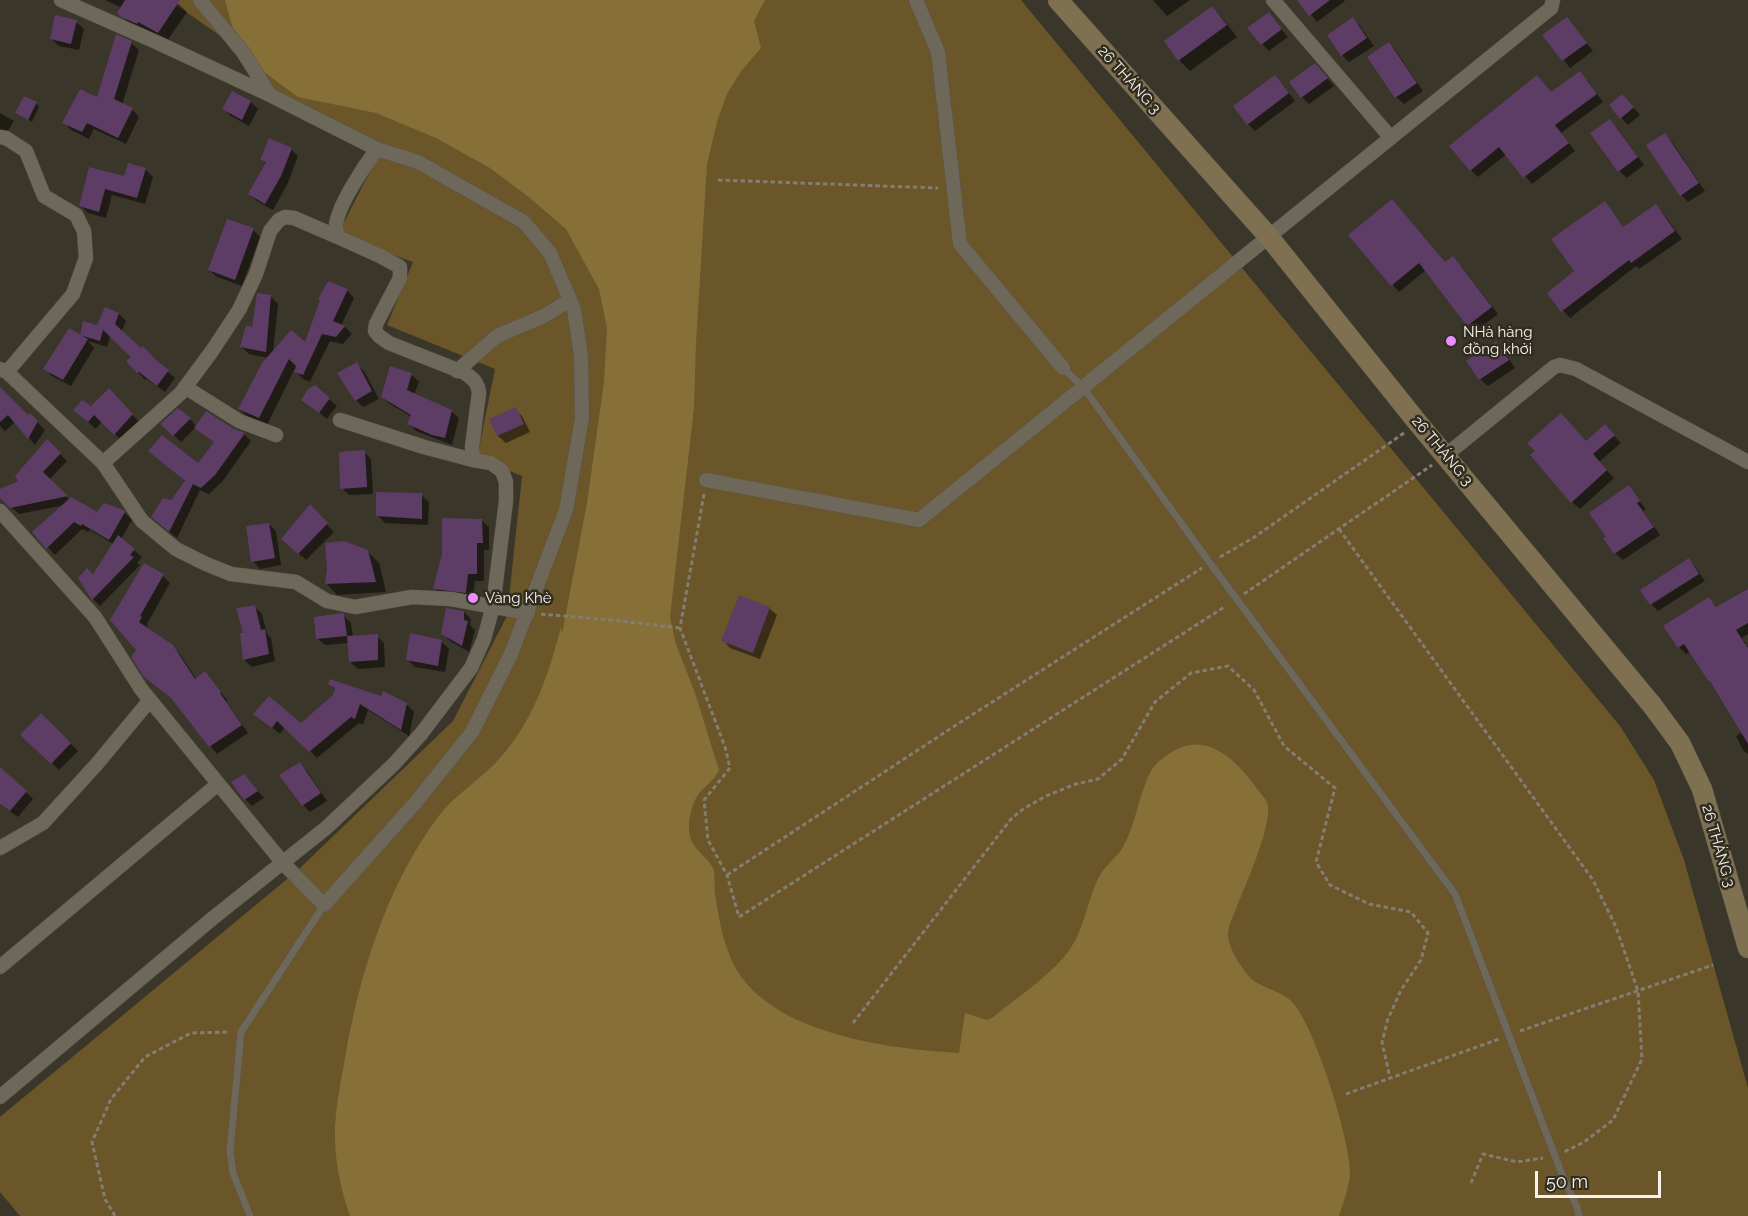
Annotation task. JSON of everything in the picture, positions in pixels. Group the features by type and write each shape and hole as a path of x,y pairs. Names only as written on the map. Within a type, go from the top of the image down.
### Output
{"street":[{"path":"0,511 95,617 150,700 283,863 324,905 416,802 472,732 512,654 566,510 582,418 581,356 574,309 550,253 524,222 418,162 376,149 270,95 61,0"},
{"path":"200,0 243,52 270,95"},
{"path":"916,0 938,52 960,244 1063,368"},
{"name":"26 THÁNG 3","path":"1058,0 1269,237 1418,423 1652,705 1680,743 1702,789 1748,948"},
{"path":"1273,0 1391,138"},
{"path":"706,480 919,520 1551,8 1553,0"},
{"path":"0,137 6,138 26,151 44,196 76,215 84,231 86,258 73,294 3,371 103,463 142,521 176,549 231,574 296,582 327,601 355,607 412,597 451,599 528,613"},
{"path":"339,237 336,228 337,217 356,178 376,149"},
{"path":"103,463 181,393 239,310 256,274 270,231 279,220 285,217 294,218 339,237 400,267 400,278 376,324 375,331 389,343 474,379 478,385 472,447 473,460"},
{"path":"457,370 497,336 544,316 570,300"},
{"path":"1446,456 1560,365 1576,369 1748,462"},
{"path":"185,387 239,421 276,435"},
{"path":"0,1097 213,918 335,820 394,764 421,734 471,668 484,639 493,606 506,501 506,482 502,471 491,463 424,447 340,420"},
{"path":"0,848 43,823 96,765 150,700"},
{"path":"0,967 219,784"}],"lane":[{"path":"1063,368 1083,387 1455,894 1579,1216"},
{"path":"250,1216 233,1173 230,1151 241,1032 324,905"}],"path":[{"path":"718,180 954,189"},
{"path":"727,875 953,727 1253,538 1418,423"},
{"path":"706,480 680,628 726,747 730,768 704,800 708,840 727,875 739,917 1237,599 1446,456"},
{"path":"1339,529 1593,880 1616,927 1638,991 1642,1059 1613,1120 1584,1142 1555,1156 1517,1162 1483,1154 1471,1183"},
{"path":"554,616 680,628"},
{"path":"853,1023 1011,819 1046,796 1076,784 1098,779 1122,759 1155,702 1191,673 1228,666 1254,690 1284,746 1335,788 1316,862 1330,885 1369,904 1411,912 1428,933 1421,960 1401,990 1388,1019 1382,1042 1390,1078"},
{"path":"1346,1094 1713,965"},
{"path":"115,1216 105,1199 92,1142 111,1099 145,1057 191,1033 241,1032"}],"shaded area":[{"path":"169,0 1021,0 1620,726 1654,780 1684,860 1748,1088 1748,1216 20,1216 0,1192 0,1117 298,870 453,721 507,616 522,476 477,458 495,369 387,325 413,262 337,236 384,144 280,100 232,44"},
{"path":"225,0 765,0 754,21 761,48 742,70 728,92 718,118 707,164 694,408 670,617 676,644 695,693 719,770 696,798 692,808 689,832 694,846 710,863 714,871 720,924 733,963 756,993 780,1011 808,1024 838,1035 901,1048 959,1053 965,1013 987,1020 992,1018 1042,979 1068,952 1078,934 1100,875 1121,851 1127,839 1150,773 1159,761 1183,747 1208,746 1220,751 1250,779 1268,806 1262,842 1231,921 1228,937 1235,957 1252,979 1293,1003 1302,1016 1321,1060 1339,1114 1349,1160 1350,1176 1339,1216 350,1216 337,1161 336,1119 350,1031 367,964 390,901 422,841 447,806 494,764 512,743 538,696 561,627 562,634 587,503 604,382 607,328 599,289 566,229 530,198 490,168 436,138 376,113 298,97 260,69 233,29"}],"building":[{"path":"125,0 180,0 158,33 138,22 137,24 121,17 117,13"},
{"path":"1297,0 1330,0 1309,16"},
{"path":"1212,6 1227,25 1178,61 1164,41"},
{"path":"1269,12 1282,29 1261,45 1247,28"},
{"path":"55,15 77,20 71,44 50,39"},
{"path":"1353,17 1367,38 1341,56 1327,35"},
{"path":"1567,17 1587,43 1562,61 1542,35"},
{"path":"116,34 132,41 114,99 133,108 118,138 87,123 82,132 62,123 80,89 97,97"},
{"path":"1389,42 1417,83 1395,98 1367,57"},
{"path":"1315,63 1328,78 1301,98 1289,82"},
{"path":"1580,71 1597,94 1555,125 1569,143 1523,178 1499,147 1470,171 1449,146 1537,75 1551,92"},
{"path":"1275,75 1289,93 1247,125 1233,106"},
{"path":"232,91 251,101 242,120 222,109"},
{"path":"1622,94 1634,107 1620,119 1609,105"},
{"path":"24,96 37,102 28,120 15,113"},
{"path":"1610,119 1638,157 1618,172 1590,133"},
{"path":"1665,133 1699,183 1680,196 1646,145"},
{"path":"269,138 292,148 281,176 265,204 248,194 266,162 260,160"},
{"path":"128,163 146,168 137,198 105,189 99,212 79,206 89,167 124,176"},
{"path":"1392,199 1445,262 1453,256 1492,307 1467,326 1419,263 1391,286 1348,235"},
{"path":"1605,201 1623,227 1656,204 1675,231 1631,263 1629,260 1561,312 1547,293 1574,271 1551,239"},
{"path":"227,219 254,228 235,280 208,270"},
{"path":"328,281 348,289 333,321 345,326 336,337 322,334 303,375 294,372 296,366 289,359 259,418 238,409 262,363 291,330 305,342 320,300 318,299"},
{"path":"257,293 271,295 266,352 240,347 246,325 252,327"},
{"path":"105,307 119,313 115,324 169,370 157,386 139,372 137,373 126,361 131,357 103,330 100,341 80,335 83,321 97,325"},
{"path":"69,328 88,339 63,380 43,369"},
{"path":"1496,341 1509,360 1479,380 1466,361"},
{"path":"357,362 372,391 355,401 337,373"},
{"path":"390,366 412,373 407,390 452,410 445,438 407,424 411,415 381,397"},
{"path":"315,385 330,398 319,413 301,400 308,389"},
{"path":"0,387 28,415 30,413 38,421 28,439 8,415 0,422"},
{"path":"109,388 133,414 114,435 94,415 88,422 73,410 82,400 91,406"},
{"path":"516,407 524,424 497,436 489,419"},
{"path":"178,408 191,418 173,436 160,424"},
{"path":"206,411 234,429 245,433 215,475 201,488 193,484 169,532 151,517 163,498 171,500 185,481 148,451 162,435 198,463 214,442 194,428"},
{"path":"1561,413 1586,441 1605,424 1615,435 1593,454 1607,470 1571,503 1530,455 1535,451 1527,443"},
{"path":"47,439 61,453 43,472 68,496 10,508 0,498 0,489 18,481 15,476"},
{"path":"365,450 367,487 340,489 339,452"},
{"path":"1629,485 1640,501 1637,503 1654,527 1614,554 1603,538 1606,537 1589,513"},
{"path":"376,492 422,493 422,519 376,516"},
{"path":"71,497 96,511 95,514 104,503 125,512 109,540 82,524 81,526 74,522 46,549 32,532"},
{"path":"310,504 328,523 298,554 281,539"},
{"path":"442,518 482,519 483,543 477,543 477,574 468,574 466,593 433,589 442,554"},
{"path":"269,523 275,558 251,562 246,526"},
{"path":"118,535 135,549 130,555 134,557 92,600 78,578 87,568 93,574"},
{"path":"344,541 368,550 376,582 325,584 327,568 325,543"},
{"path":"1689,558 1699,574 1650,605 1640,590"},
{"path":"144,563 164,574 140,616 142,617 139,622 173,645 195,679 205,671 242,725 209,747 171,698 143,676 131,657 136,650 110,620"},
{"path":"1748,589 1748,623 1736,630 1748,648 1748,744 1710,681 1684,644 1678,648 1663,626 1709,597 1716,607"},
{"path":"739,595 770,607 753,653 721,641"},
{"path":"255,605 261,630 265,629 269,654 243,660 240,633 243,633 236,608"},
{"path":"446,608 464,611 464,620 468,621 462,646 441,634"},
{"path":"342,613 347,636 316,639 314,617"},
{"path":"410,633 442,640 438,666 406,660"},
{"path":"378,634 378,660 349,662 347,636"},
{"path":"330,679 381,696 383,691 407,703 401,730 360,704 355,719 351,717 309,752 277,721 272,728 253,714 269,696 301,723 333,695 335,688 328,684"},
{"path":"41,713 71,743 51,764 20,735"},
{"path":"300,762 321,793 302,806 279,775"},
{"path":"0,767 27,791 10,811 0,804"},
{"path":"244,774 258,791 244,800 231,782"}],"place":[{"name":"NHà hàng đồng khởi","path":"1451,341"},
{"name":"Vàng Khè","path":"473,598"}]}
